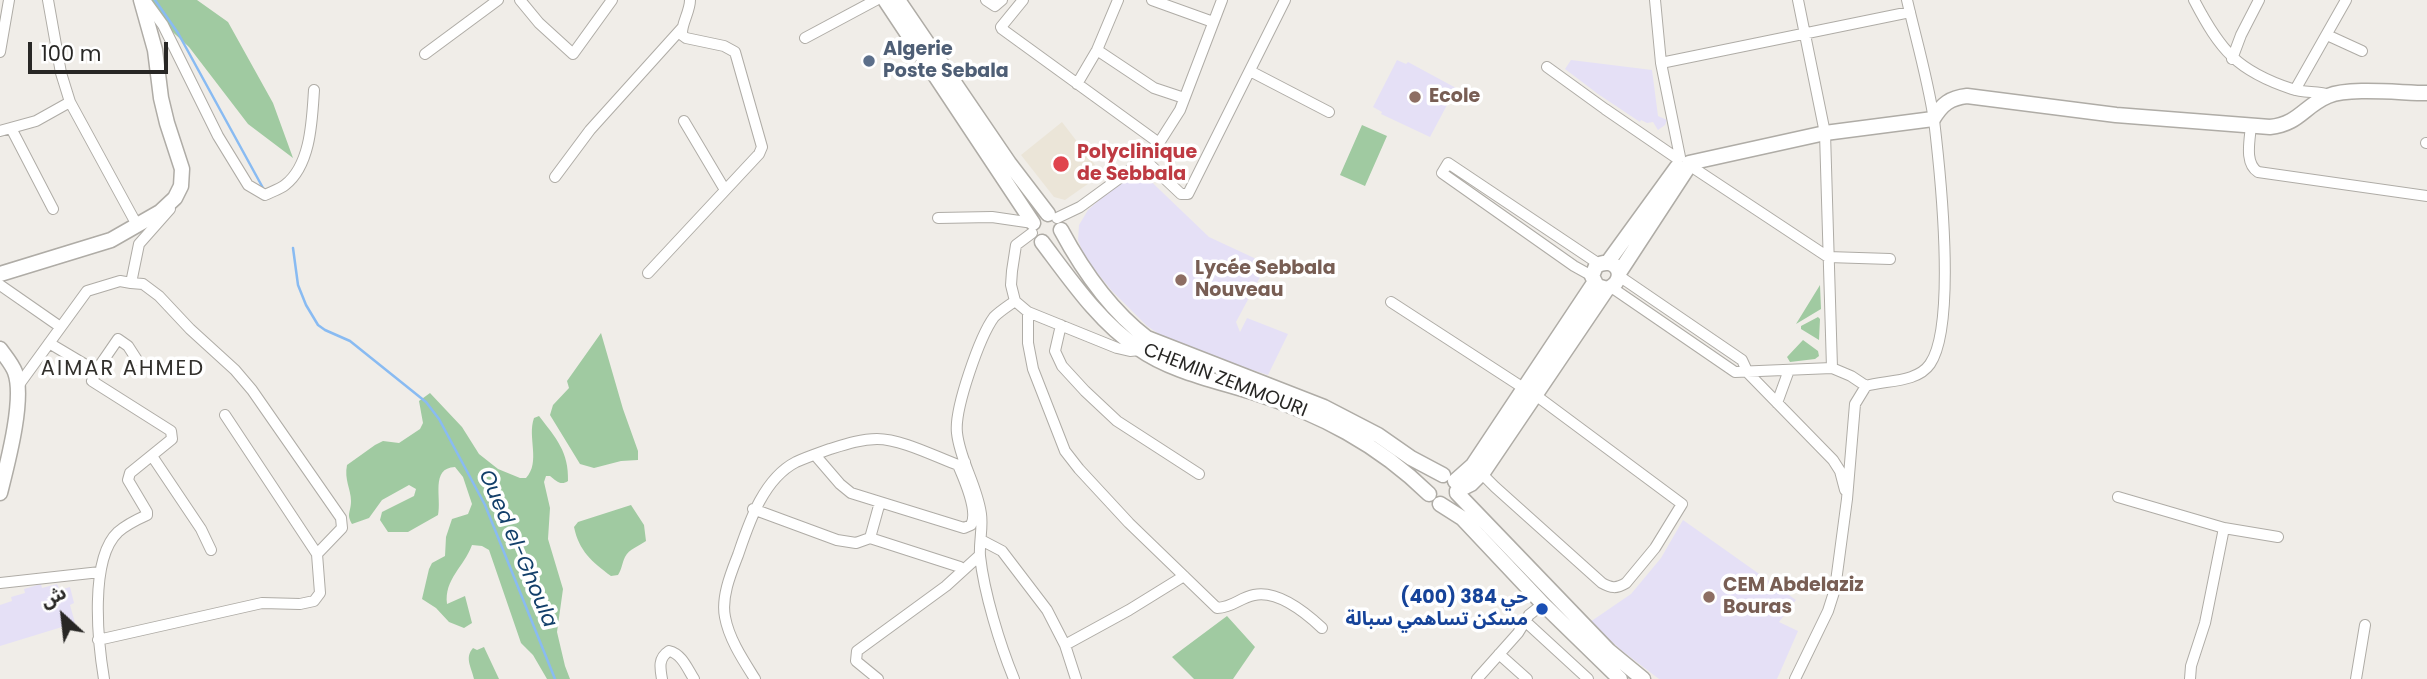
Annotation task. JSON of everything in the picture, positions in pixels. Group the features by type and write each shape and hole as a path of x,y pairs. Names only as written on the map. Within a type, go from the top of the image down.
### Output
{"street":[{"path":"0,52 9,0"},
{"path":"48,0 69,102 137,225"},
{"path":"143,0 163,25 218,136 248,186 265,195 286,185 301,165 313,115 314,90"},
{"path":"131,283 139,244 160,223 176,198 181,186 182,169 161,98 155,50 143,0"},
{"path":"425,54 498,0"},
{"path":"520,0 573,54 612,0"},
{"path":"648,273 762,147 738,58 730,48 682,35 690,0"},
{"path":"805,38 876,0"},
{"name":"CHEMIN ZEMMOURI","path":"885,0 1036,233 1099,312 1122,336 1140,350 1167,363 1259,394 1340,427 1372,447 1404,471 1434,499 1462,517 1543,604 1619,679"},
{"name":"CHEMIN ZEMMOURI","path":"898,0 1009,163 1055,221 1079,264 1132,327 1147,338 1324,407 1378,435 1453,485 1609,652 1643,679"},
{"path":"986,0 995,6 1002,0"},
{"path":"1023,0 1002,29 1160,143"},
{"path":"1077,83 1097,50 1118,0"},
{"path":"1152,0 1213,22"},
{"path":"1036,233 1039,216 1055,221 1080,207 1144,159 1160,143 1171,127 1184,98 1222,0"},
{"path":"1144,159 1181,194 1188,194 1285,0"},
{"path":"1655,0 1661,63 1683,163"},
{"path":"1798,0 1825,133 1832,368"},
{"path":"1795,679 1828,611 1835,589 1847,499 1855,404 1866,386 1920,373 1930,364 1944,316 1945,256 1933,119 1907,0"},
{"path":"2194,0 2207,25 2232,59 2266,79 2295,90 2330,95 2343,92 2427,93"},
{"path":"2232,59 2259,0"},
{"path":"2295,90 2346,0"},
{"path":"1661,63 1910,12"},
{"path":"555,177 590,130 682,28"},
{"path":"2327,35 2362,51"},
{"path":"1097,50 1154,88 1184,98"},
{"path":"1547,67 1683,163 1828,257 1890,259"},
{"path":"1250,71 1329,112"},
{"path":"1933,119 1939,108 1950,100 1967,96 2116,115 2270,128 2288,124 2330,95"},
{"path":"0,131 12,130 36,121 69,102"},
{"path":"1529,392 1473,465 1453,485 1451,502 1434,499 1431,481 1453,485 1471,484 1484,471 1529,392 1683,163 1825,133 1933,119"},
{"path":"684,121 725,190"},
{"path":"2251,125 2249,160 2258,172 2427,196"},
{"path":"12,130 53,208"},
{"path":"1606,276 1574,266 1442,173 1448,163 1606,276 1735,372 1832,368 1866,386"},
{"path":"0,274 111,240 160,212 176,198"},
{"path":"938,218 992,217 1054,241 1055,221"},
{"path":"1036,233 1018,242 1014,249 1011,285 1015,301 1028,312 1117,348 1140,350"},
{"path":"18,386 86,291 120,281 143,284 159,296 252,390 341,518 342,528 317,554"},
{"path":"0,285 59,326"},
{"path":"815,455 846,490 968,527 973,523 974,516 961,464 957,431 963,393 985,334 995,317 1015,301"},
{"path":"1391,302 1529,392 1682,504 1655,548 1626,583 1611,588 1557,544 1495,487 1485,477 1484,471"},
{"path":"1028,312 1028,343 1034,369 1065,451 1095,487 1217,608 1229,607 1251,596 1262,594 1287,603 1308,615 1322,628"},
{"path":"1061,325 1055,351 1062,366 1085,391 1116,421 1199,474"},
{"path":"104,679 96,620 100,572 107,549 118,532 147,512 128,481 130,473 172,439 171,431 92,381 118,340 128,346 137,360"},
{"path":"49,343 96,372"},
{"path":"0,349 15,371 18,386 12,448 0,493"},
{"path":"1777,402 1789,370"},
{"path":"1748,373 1833,460 1840,471 1847,499"},
{"path":"98,640 262,603 300,604 314,601 320,593 317,554 225,415"},
{"path":"755,679 724,615 731,573 753,509 784,470 794,463 853,442 875,439 889,440 961,464 977,491 982,517 980,555 1002,646 1014,679"},
{"path":"152,456 201,529 211,550"},
{"path":"2118,496 2224,528 2278,537"},
{"path":"870,538 880,502"},
{"path":"753,509 837,540 856,544 870,538 960,567"},
{"path":"2190,679 2191,666 2205,623 2224,528"},
{"path":"981,540 1002,551 1046,610 1065,645 1076,679"},
{"path":"878,679 856,661 857,651 946,586 980,555"},
{"path":"0,583 100,572"},
{"path":"1065,645 1184,576"},
{"path":"1477,679 1529,615 1543,604"},
{"path":"1526,621 1588,679"},
{"path":"2356,679 2365,625"},
{"path":"662,679 660,666 662,657 668,651 673,651 680,657 694,679"},
{"path":"1499,654 1527,679"}],"shaded area":[{"name":"Ecole","path":"1397,60 1406,64 1408,62 1456,88 1430,137 1381,114 1382,112 1373,107"},
{"path":"1571,60 1652,70 1658,116 1667,120 1665,125 1658,130 1653,122 1640,122 1598,94 1565,69"},
{"name":"Polyclinique de Sebbala","path":"1062,122 1102,174 1065,200 1054,197 1021,155"},
{"name":"Lycée Sebbala Nouveau","path":"1136,167 1209,237 1267,264 1236,322 1240,332 1247,318 1288,334 1268,375 1196,352 1159,334 1147,326 1112,291 1085,258 1078,240 1079,225 1088,210"},
{"name":"CEM Abdelaziz Bouras","path":"1683,520 1796,600 1779,622 1798,631 1777,679 1659,679 1590,622 1631,594 1661,558"},
{"path":"41,584 42,588 57,584 60,590 70,587 74,603 70,605 75,623 0,646 0,605 12,601 11,597 25,593 24,589"}],"green space":[{"path":"138,0 197,0 228,22 273,103 293,158 248,124 189,47"},
{"path":"1362,125 1387,136 1365,186 1340,175"},
{"path":"1820,285 1821,309 1796,324"},
{"path":"1818,317 1819,340 1801,329 1801,326"},
{"path":"601,333 638,451 638,460 594,468 580,464 550,415 553,405 569,388 567,381"},
{"path":"1803,340 1818,351 1819,356 1815,359 1790,362 1787,357"},
{"path":"430,393 462,427 479,454 498,469 526,478 533,465 532,425 534,418 539,416 564,453 568,481 561,483 546,476 544,482 550,508 548,539 563,589 557,632 570,679 547,679 533,655 521,643 489,550 482,546 472,545 451,580 447,595 447,604 465,596 472,623 464,628 449,622 436,608 422,599 432,563 445,556 446,537 452,519 468,514 472,504 463,477 455,467 447,469 440,478 438,515 408,532 388,532 380,520 382,512 414,496 416,489 409,485 382,500 369,518 352,524 350,521 347,465 383,441 399,443 420,429 423,423 419,401"},
{"path":"631,505 644,525 646,541 629,552 618,575 611,576 587,555 579,543 574,527 578,522"},
{"path":"1227,616 1255,647 1233,679 1194,679 1172,657"},
{"path":"484,647 499,679 474,679 469,663 470,652 473,648 477,650"}],"waterway":[{"name":"Oued el-Ghoula","path":"155,0 178,33 263,188"},
{"name":"Oued el-Ghoula","path":"293,248 298,285 318,325 350,341 426,402 439,419 485,505 555,679"}],"place":[{"name":"Algerie Poste Sebala","path":"869,61"},
{"name":"Ecole","path":"1415,97"},
{"name":"Polyclinique de Sebbala","path":"1061,164"},
{"name":"Lycée Sebbala Nouveau","path":"1181,280"},
{"name":"CEM Abdelaziz Bouras","path":"1709,597"},
{"name":"حي 384 (400) مسكن تساهمي سبالة","path":"1542,609"}],"district":[{"name":"AIMAR AHMED","path":"123,370"}]}
